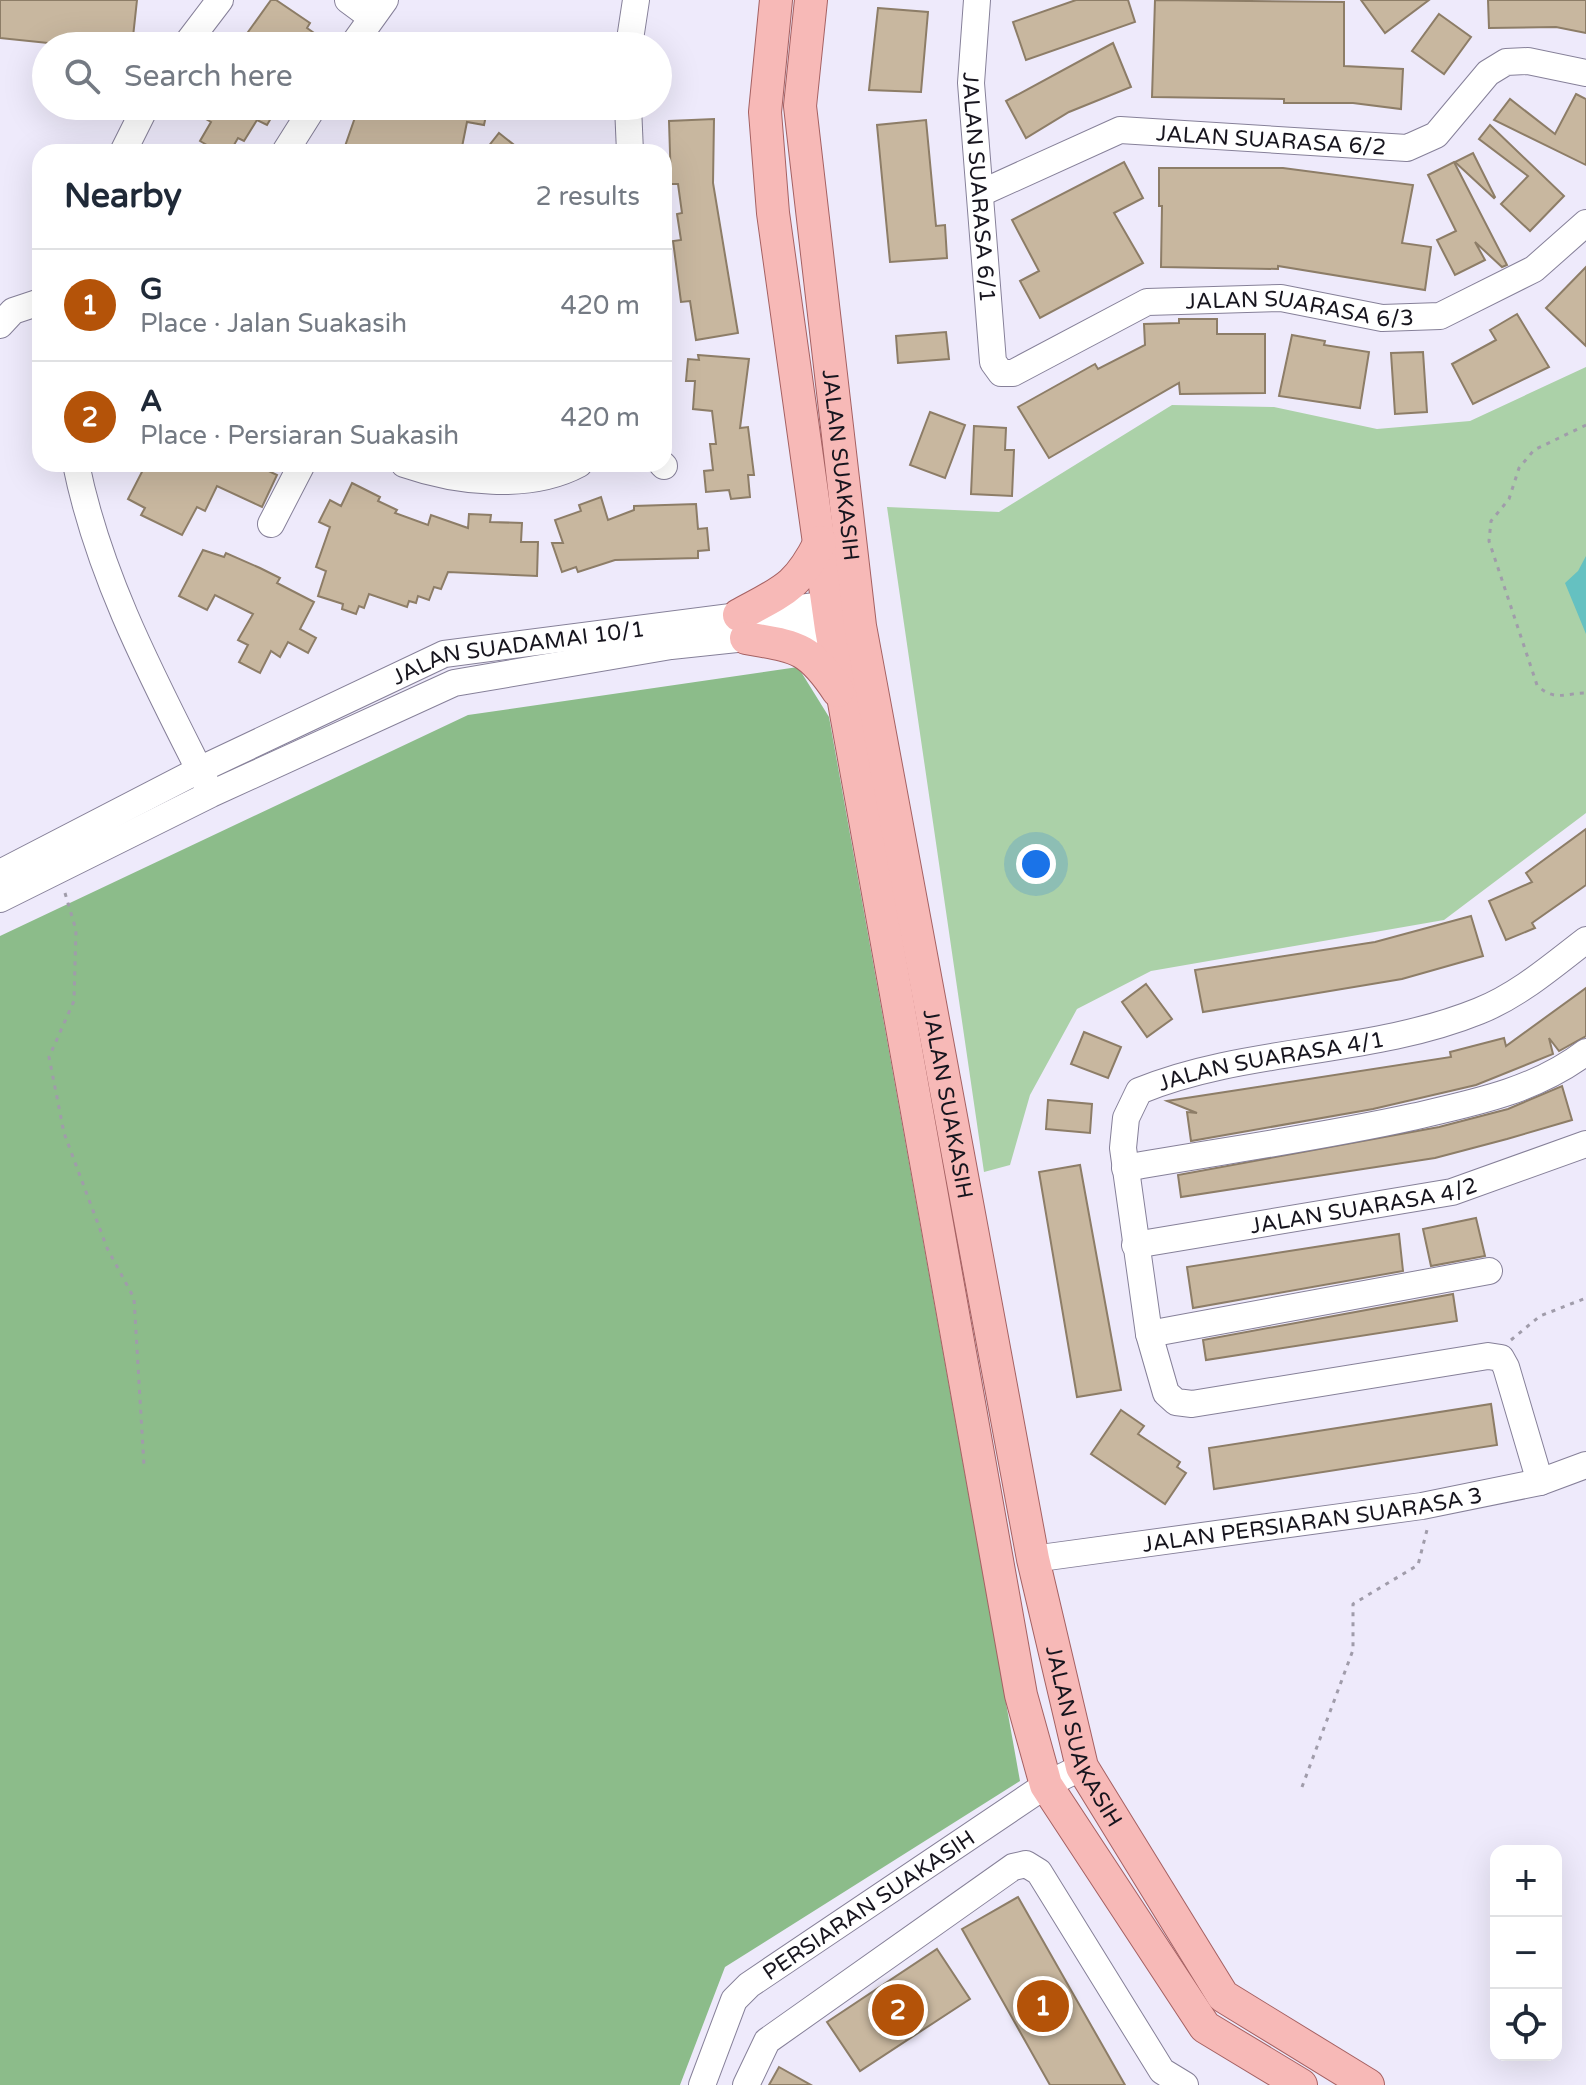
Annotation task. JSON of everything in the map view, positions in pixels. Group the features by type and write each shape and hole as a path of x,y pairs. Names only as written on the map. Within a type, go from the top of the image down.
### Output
{"main road":[{"name":"JALAN SUAKASIH","path":"776,0 765,112 771,184 820,542 844,615 1033,1559 1082,1767 1223,1996 1368,2085"},
{"name":"JALAN SUAKASIH","path":"811,0 800,106 844,615 842,697 1021,1695 1046,1785 1205,2027 1301,2085"},
{"path":"820,542 804,573 742,626 798,647 822,666 842,697"}],"street":[{"path":"196,32 220,0"},
{"path":"348,0 378,9 362,32"},
{"path":"631,32 636,0"},
{"name":"JALAN SUARASA 6/1","path":"977,0 971,83 993,362 1001,373"},
{"name":"JALAN SUARASA 6/2","path":"981,193 1120,130 1407,148 1436,135 1488,73 1506,62 1528,61 1586,73"},
{"path":"127,144 139,120"},
{"path":"293,144 306,120"},
{"path":"629,120 630,144"},
{"name":"JALAN SUARASA 6/3","path":"1001,373 1013,373 1147,302 1281,298 1382,318 1440,316 1534,269 1586,223"},
{"path":"0,325 13,311 32,305"},
{"path":"78,472 130,634 211,794"},
{"path":"271,524 298,472"},
{"path":"443,472 487,481 532,479 554,472"},
{"name":"JALAN SUADAMAI 10/1","path":"0,873 199,770 444,654 844,615"},
{"name":"JALAN SUADAMAI 10/1","path":"0,899 211,794 454,683 671,646 742,626"},
{"path":"178,727 193,737 217,746 248,747"},
{"path":"155,793 172,770 179,747 178,727"},
{"name":"JALAN SUARASA 4/1","path":"1501,1358 1488,1356 1192,1404 1176,1402 1166,1393 1149,1334 1125,1168 1126,1118 1139,1091 1169,1079 1339,1046 1477,1012 1512,996 1586,940"},
{"path":"1125,1168 1316,1139 1494,1099 1561,1071 1586,1052"},
{"name":"JALAN SUARASA 4/2","path":"1135,1245 1452,1192 1586,1144"},
{"path":"1149,1334 1489,1271"},
{"path":"1501,1358 1540,1482"},
{"name":"JALAN PERSIARAN SUARASA 3","path":"1033,1559 1422,1506 1540,1482 1586,1465"},
{"name":"PERSIARAN SUAKASIH","path":"702,2085 734,2000 749,1985 1046,1785 1082,1767"},
{"path":"746,2085 767,2041 1013,1867 1026,1864 1039,1872 1162,2071 1185,2085"}],"path":[{"path":"1586,425 1534,450 1519,468 1509,499 1491,521 1489,541 1537,685 1546,694 1558,698 1586,693"},
{"path":"58,870 76,930 74,1001 49,1057 64,1133 107,1248 134,1298 144,1466"},
{"path":"1501,1358 1519,1329 1540,1316 1586,1298"},
{"path":"1302,1787 1353,1650 1353,1604 1418,1565 1428,1524 1422,1506"}],"shaded area":[{"path":"1586,367 1586,813 1444,920 1151,971 1077,1009 1030,1095 1010,1165 984,1172 887,507 999,512 1172,405 1274,407 1377,429 1470,421"},
{"path":"1586,556 1586,634 1565,583 1578,571"},
{"path":"798,667 829,717 1020,1781 725,1967 680,2085 0,2085 0,936 468,715"}],"building":[{"path":"0,0 137,0 134,32 32,32 32,41 0,38"},
{"path":"271,0 276,0 310,23 307,28 313,32 248,32"},
{"path":"1076,0 1128,0 1135,22 1026,60 1013,22"},
{"path":"1155,0 1344,2 1344,66 1403,69 1401,109 1353,103 1284,103 1284,99 1152,97"},
{"path":"1361,0 1429,0 1385,33"},
{"path":"1488,0 1586,0 1586,33 1556,27 1489,28"},
{"path":"878,8 928,12 921,92 869,90"},
{"path":"1439,14 1471,37 1444,74 1412,51"},
{"path":"1113,43 1131,87 1069,112 1026,138 1006,101"},
{"path":"1576,94 1586,99 1586,165 1494,120 1510,99 1555,134"},
{"path":"714,119 713,183 738,333 696,340 690,301 681,302 673,241 681,240 677,214 682,213 678,184 672,184 669,121"},
{"path":"208,120 257,120 244,141 238,138 235,144 205,144 200,141 211,122"},
{"path":"354,120 485,120 484,125 467,122 463,144 346,144"},
{"path":"926,120 936,226 945,225 947,258 890,262 877,125"},
{"path":"1490,125 1564,196 1530,231 1501,204 1528,176 1479,139"},
{"path":"499,133 513,144 490,144"},
{"path":"1473,153 1495,197 1494,198 1455,162"},
{"path":"1124,162 1143,198 1114,213 1143,263 1040,318 1020,281 1039,271 1012,220"},
{"path":"1454,162 1507,265 1502,267 1475,242 1485,260 1455,275 1437,240 1456,231 1428,175"},
{"path":"1159,168 1283,168 1413,185 1402,243 1431,247 1425,290 1278,266 1278,269 1161,267"},
{"path":"1586,267 1586,346 1546,308"},
{"path":"1517,314 1549,367 1473,404 1452,364 1496,340 1490,330"},
{"path":"1179,319 1217,319 1217,334 1265,334 1265,393 1180,394 1179,383 1049,458 1018,407 1095,364 1098,369 1145,345 1144,324 1179,323"},
{"path":"946,332 949,359 898,363 896,336"},
{"path":"1292,335 1325,341 1324,345 1369,352 1360,408 1279,396"},
{"path":"1423,352 1427,412 1395,414 1391,353"},
{"path":"698,355 749,359 740,428 748,427 754,475 748,475 750,497 731,499 729,490 706,492 704,471 713,470 710,444 716,444 712,411 693,409 695,381 686,381 688,359 699,360"},
{"path":"930,412 965,425 945,478 910,465"},
{"path":"974,426 1006,428 1005,450 1014,450 1012,496 971,494"},
{"path":"142,472 271,472 277,475 262,507 217,486 205,511 197,507 182,535 141,515 145,508 128,499"},
{"path":"352,483 380,497 378,501 397,510 395,513 428,525 431,515 468,528 469,514 491,515 490,522 522,523 521,542 538,542 537,576 448,572 441,589 434,587 429,600 418,596 416,603 409,601 407,607 369,594 364,608 359,606 356,614 342,609 343,604 318,596 326,571 316,567 330,527 319,522 330,500 341,506"},
{"path":"601,497 608,520 634,510 634,506 696,504 698,529 707,528 709,550 698,551 698,558 615,560 578,572 576,567 562,572 552,543 563,543 555,520 581,511 579,505"},
{"path":"203,550 224,557 226,553 260,568 280,578 277,583 314,602 300,629 316,638 308,653 288,642 280,657 271,651 260,673 239,662 248,645 238,640 253,614 215,595 207,610 179,596"},
{"path":"1586,829 1586,885 1532,923 1535,928 1506,940 1489,901 1532,882 1526,873"},
{"path":"1471,916 1483,956 1402,979 1203,1012 1195,970 1375,942"},
{"path":"1146,984 1172,1019 1147,1037 1122,1002"},
{"path":"1586,988 1586,1036 1559,1051 1549,1038 1553,1054 1476,1085 1373,1109 1191,1141 1187,1112 1197,1113 1167,1101 1451,1057 1450,1052 1504,1038 1506,1046"},
{"path":"1084,1032 1121,1047 1108,1078 1071,1064"},
{"path":"1562,1086 1572,1120 1507,1139 1435,1158 1181,1197 1178,1175 1439,1127 1508,1109"},
{"path":"1048,1100 1092,1104 1090,1133 1046,1129"},
{"path":"1080,1165 1121,1390 1077,1397 1039,1172"},
{"path":"1476,1218 1485,1256 1431,1266 1423,1229"},
{"path":"1399,1234 1403,1271 1193,1308 1187,1267"},
{"path":"1453,1294 1457,1321 1206,1360 1203,1340"},
{"path":"1491,1404 1497,1445 1214,1489 1209,1448"},
{"path":"1121,1410 1144,1426 1138,1434 1180,1462 1177,1467 1186,1473 1165,1504 1091,1454"},
{"path":"1018,1897 1125,2085 1050,2085 962,1929"},
{"path":"937,1949 970,1999 860,2071 827,2022"},
{"path":"779,2067 811,2085 769,2085"}],"place":[{"name":"G","path":"1043,2006"},
{"name":"A","path":"898,2010"}]}
